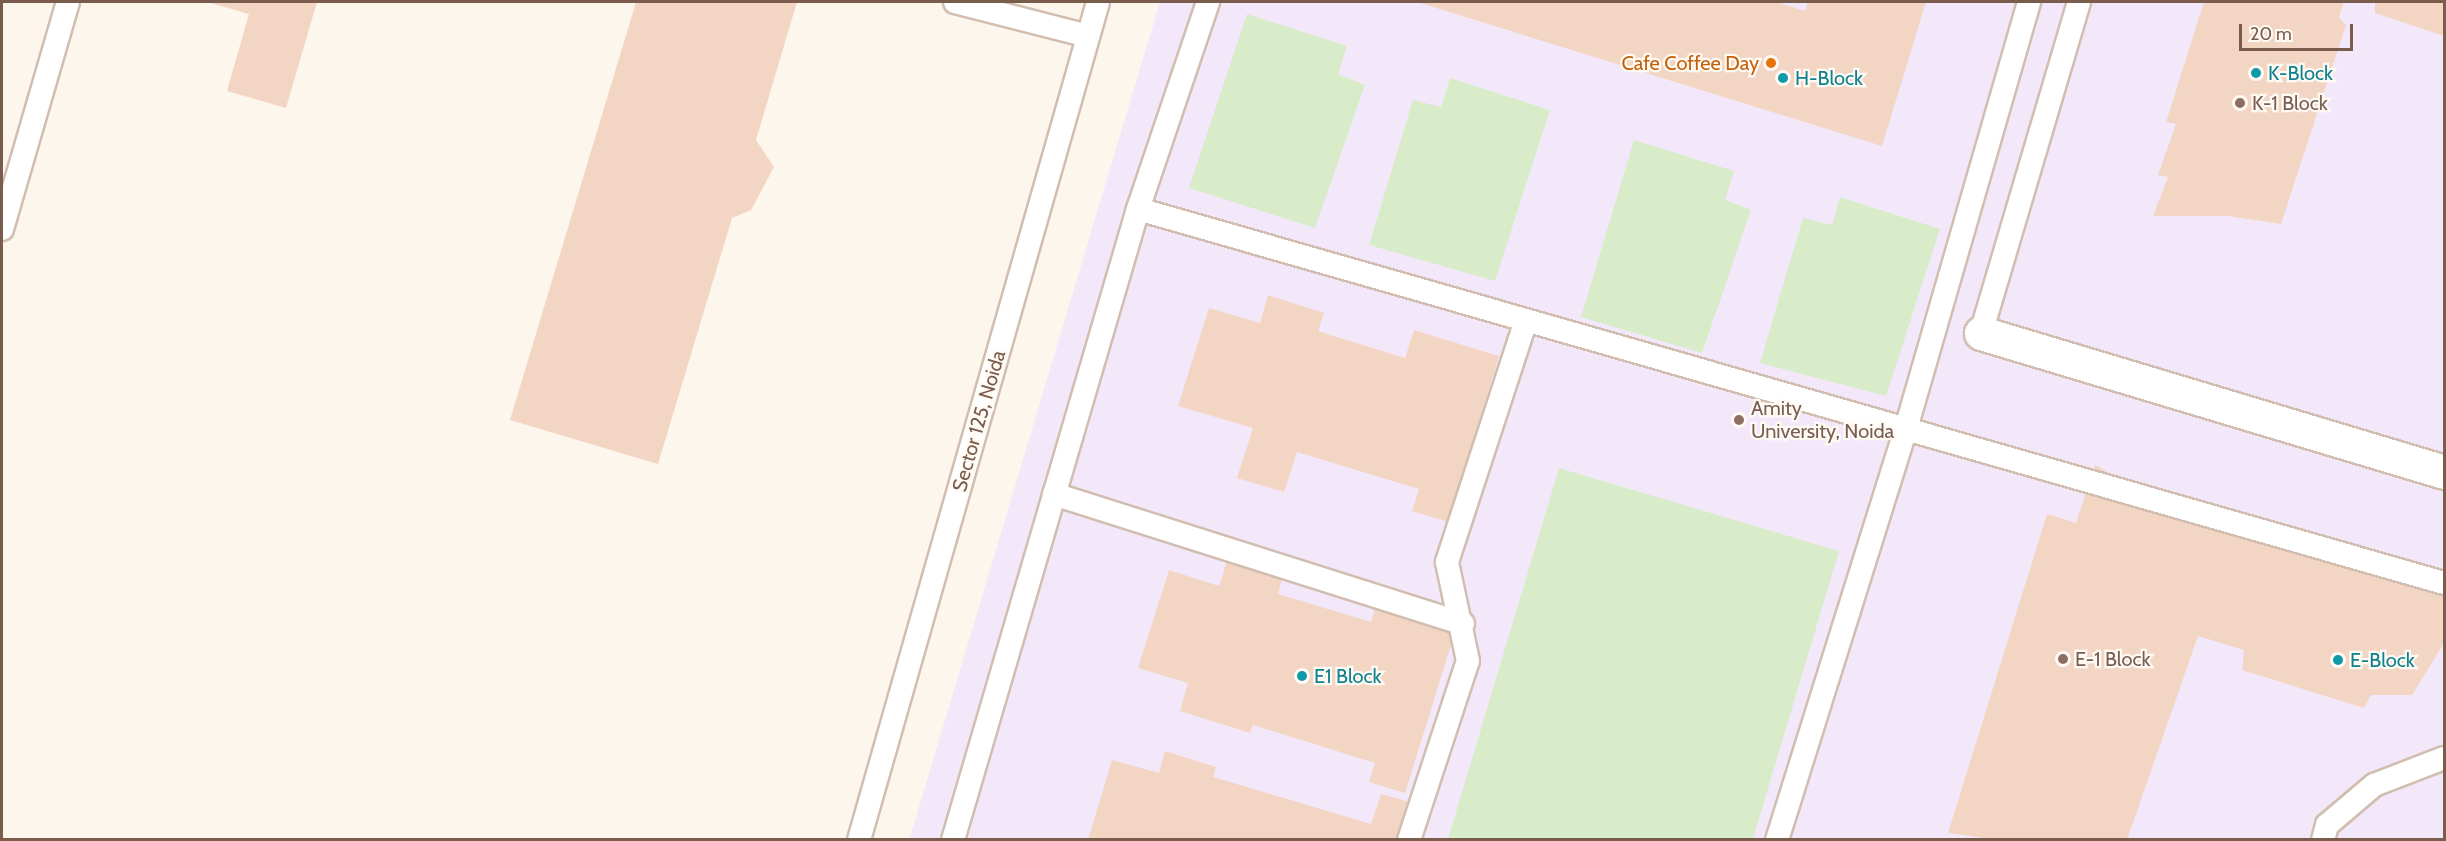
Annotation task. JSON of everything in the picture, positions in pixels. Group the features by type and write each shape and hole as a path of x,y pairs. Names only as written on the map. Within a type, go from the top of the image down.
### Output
{"street":[{"path":"1981,333 2445,472"}],"lane":[{"path":"2,229 68,2"},
{"path":"955,2 1088,36"},
{"name":"Sector 125, Noida","path":"859,840 1098,2"},
{"path":"953,840 1138,209 1208,2"},
{"path":"1778,840 1907,425 2029,2"},
{"path":"1981,333 2079,2"},
{"path":"1138,209 1525,324 1907,425 2445,583"},
{"path":"1409,840 1468,661 1463,624 1449,593 1447,562 1525,324"},
{"path":"1054,494 1463,624"},
{"path":"2323,840 2327,825 2374,785 2445,758"}],"shaded area":[{"name":"Amity University, Noida","path":"1160,2 2444,2 2444,839 909,840"}],"green space":[{"path":"1247,14 1347,46 1338,74 1365,85 1315,228 1189,188"},
{"path":"1450,78 1550,110 1495,281 1369,245 1413,100 1441,107"},
{"path":"1634,140 1734,171 1725,200 1751,210 1702,353 1581,317"},
{"path":"1840,197 1940,229 1886,396 1760,363 1803,218 1832,225"},
{"path":"1559,468 1839,551 1753,839 1448,839"}],"building":[{"path":"207,2 317,2 286,108 227,91 249,14"},
{"path":"636,2 797,2 756,140 774,167 751,210 732,218 658,464 510,420"},
{"name":"H-Block","path":"1417,2 1776,2 1805,11 1808,2 1926,2 1882,146"},
{"name":"K-Block","path":"2204,2 2344,2 2339,17 2346,25 2281,224 2228,216 2153,216 2168,177 2158,175 2176,124 2166,122"},
{"path":"2375,2 2444,2 2444,36 2375,13"},
{"path":"1268,295 1324,313 1318,331 1405,358 1414,330 1499,356 1448,522 1412,511 1419,489 1297,452 1284,492 1237,478 1253,428 1178,406 1209,308 1260,323"},
{"name":"E-Block","path":"2095,465 2191,519 2198,500 2336,538 2444,579 2444,643 2412,695 2371,695 2364,708 2242,670 2244,650 2198,636 2127,840 1998,840 1948,833 2047,514 2076,523"},
{"name":"E1 Block","path":"1228,558 1283,575 1278,594 1371,622 1375,607 1455,632 1405,793 1369,782 1375,763 1253,725 1250,733 1180,711 1188,683 1138,668 1169,570 1219,586"},
{"path":"1165,751 1216,767 1213,777 1371,824 1381,794 1410,802 1398,840 1088,840 1112,760 1159,773"}],"place":[{"name":"Cafe Coffee Day","path":"1771,63"},
{"name":"K-Block","path":"2256,73"},
{"name":"H-Block","path":"1783,78"},
{"name":"K-1 Block","path":"2240,103"},
{"name":"Amity University, Noida","path":"1739,420"},
{"name":"E-1 Block","path":"2063,659"},
{"name":"E-Block","path":"2338,660"},
{"name":"E1 Block","path":"1302,676"}]}
